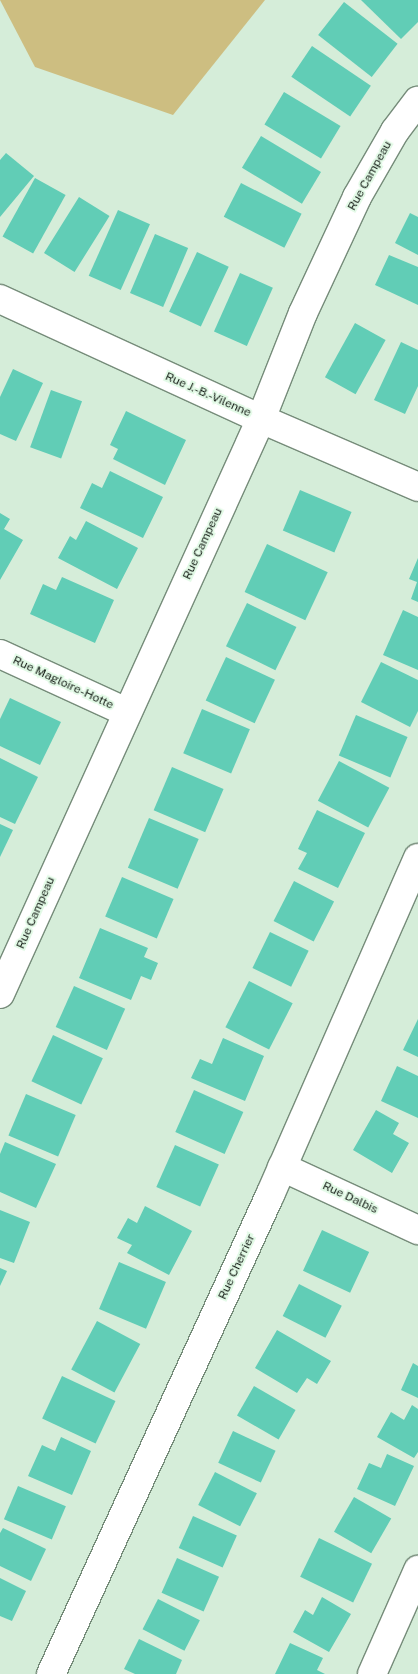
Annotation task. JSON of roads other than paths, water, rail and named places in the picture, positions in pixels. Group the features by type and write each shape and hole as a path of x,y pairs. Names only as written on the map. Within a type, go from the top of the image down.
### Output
{"street":[{"name":"Rue Campeau","path":"0,994 126,712 261,419 303,313 357,197 395,131 418,101"},
{"name":"Rue J.-B.-Vilenne","path":"0,299 261,419 418,487"},
{"name":"Rue Magloire-Hotte","path":"0,654 126,712"},
{"name":"Rue Cherrier","path":"51,1674 282,1167 410,900 418,858"},
{"name":"Rue Dalbis","path":"282,1167 418,1230"},
{"path":"372,1674 418,1570"}]}
